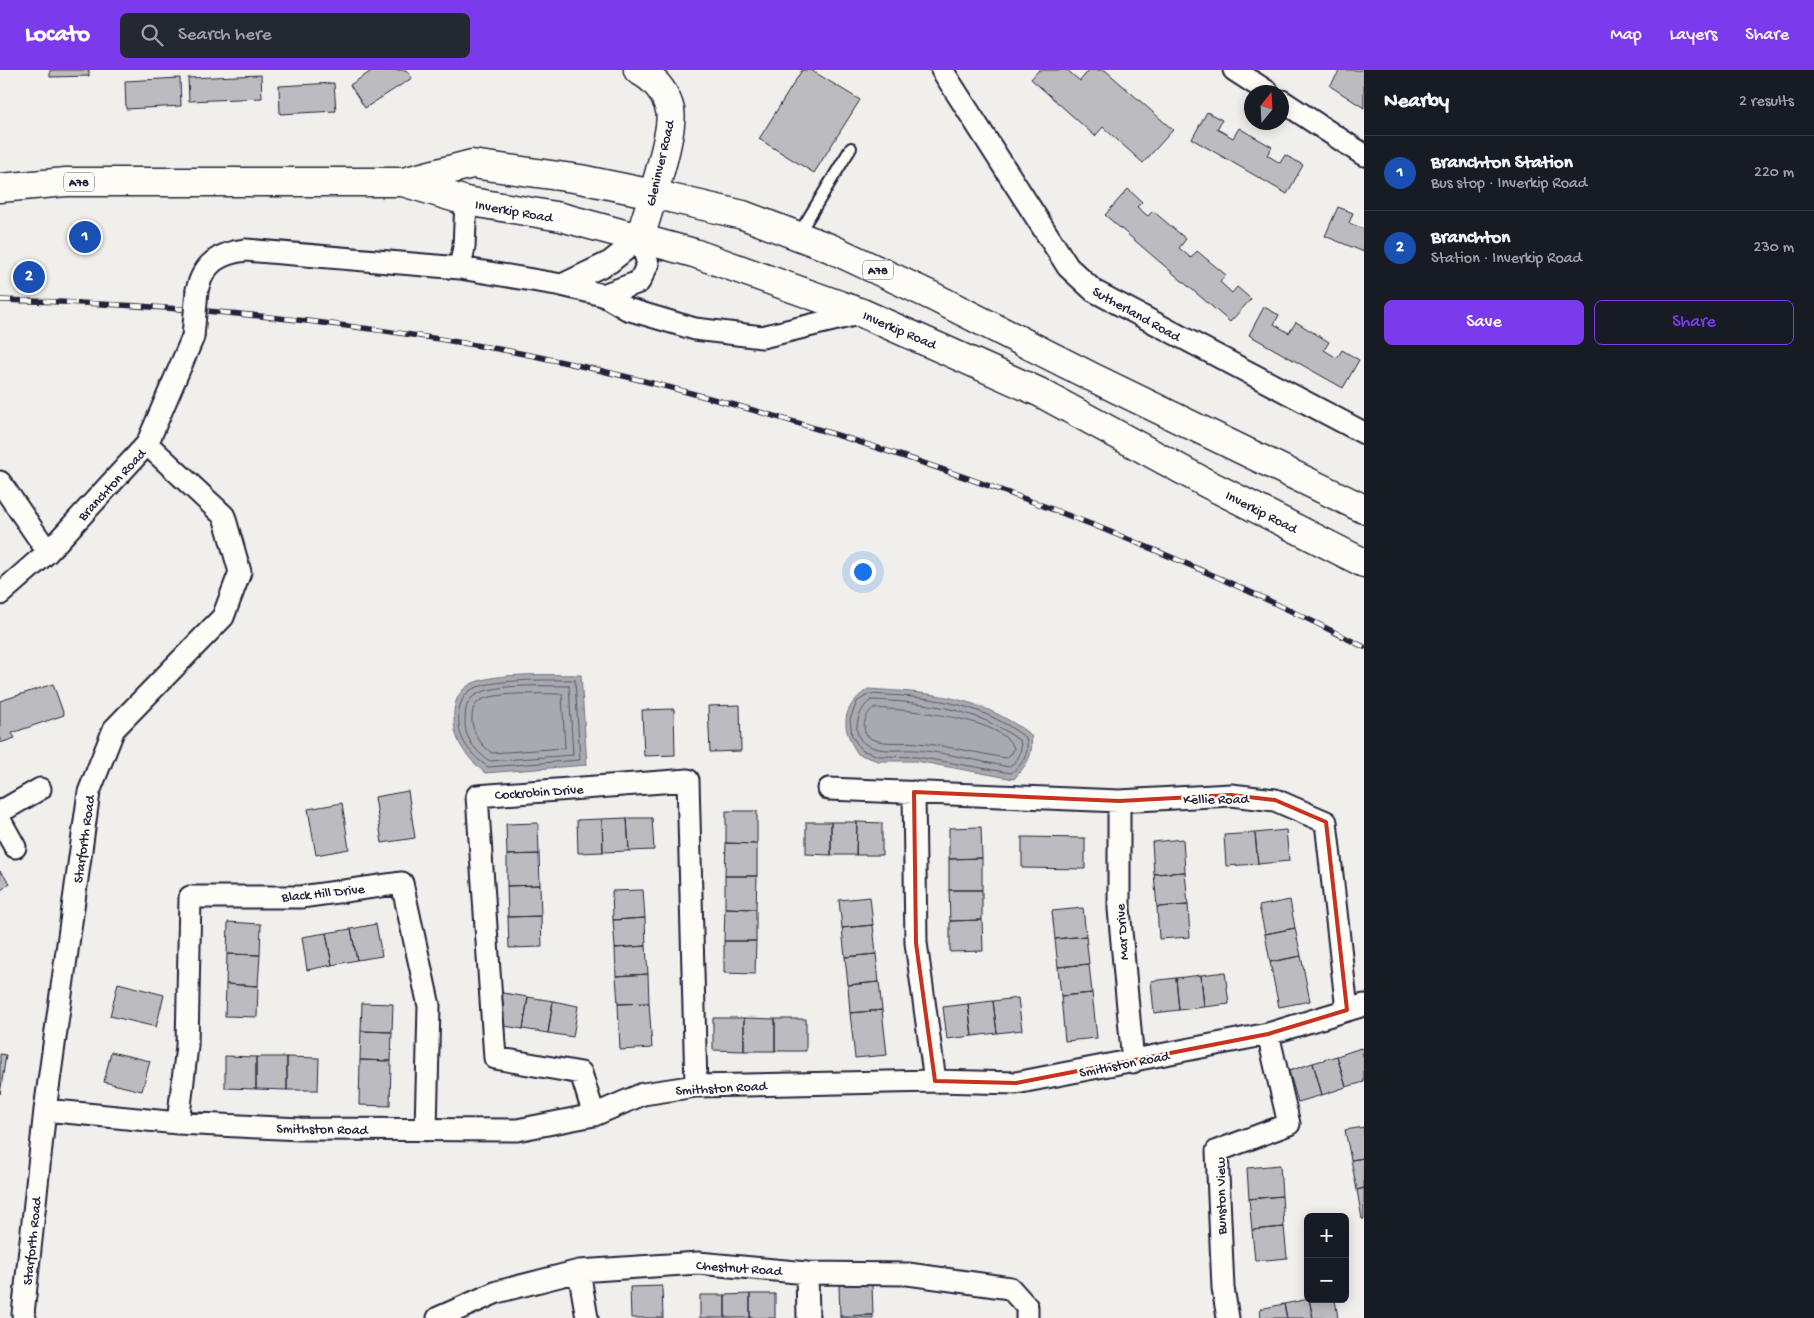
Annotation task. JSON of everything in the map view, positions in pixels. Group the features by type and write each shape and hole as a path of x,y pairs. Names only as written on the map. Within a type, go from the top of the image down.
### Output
{"main road":[{"name":"Gleninver Road","path":"638,70 651,77 663,91 671,113 667,142 640,238"},
{"name":"Inverkip Road","path":"0,188 66,182 404,182 472,164 580,179 743,215 830,248 932,296 1092,377 1364,509"},
{"name":"Inverkip Road","path":"404,182 466,201 560,217 640,238 713,259 862,312 1039,392 1206,483 1364,563"}],"street":[{"name":"Sutherland Road","path":"942,70 1068,267 1094,291 1364,433"},
{"path":"1234,70 1257,85"},
{"path":"1289,106 1364,155"},
{"path":"466,201 464,247 460,268 562,285 603,296 627,309 695,328 762,337 862,312"},
{"path":"562,285 610,262 640,238 648,264 639,282 603,296"},
{"name":"Branchton Road","path":"0,594 48,552 147,444 193,337 197,290 200,279 216,259 228,252 246,250 460,268"},
{"name":"Starforth Road","path":"25,1318 23,1314 46,1110 89,792 114,728 223,617 240,572 224,516 147,444"},
{"path":"0,482 48,552"},
{"name":"Cockrobin Drive","path":"594,1115 581,1073 495,1058 477,796 688,780 696,1086"},
{"path":"0,812 40,789"},
{"name":"Kellie Road","path":"829,789 1119,801 1230,795 1275,800 1326,822 1355,1007"},
{"path":"914,792 916,943 935,1080"},
{"name":"Mar Drive","path":"1119,801 1119,909 1133,1062"},
{"path":"0,820 15,847"},
{"name":"Black Hill Drive","path":"178,1123 187,1046 190,897 301,897 402,883 429,1006 426,1130"},
{"name":"Smithston Road","path":"46,1110 178,1123 300,1129 516,1130 594,1115 644,1094 696,1086 935,1080 1016,1083 1133,1062 1268,1034 1355,1007"},
{"name":"Bunston View","path":"1228,1318 1223,1288 1217,1151 1289,1124 1268,1034"},
{"name":"Chestnut Road","path":"438,1318 497,1292 579,1272 698,1263 807,1273 908,1274 1010,1288 1027,1306 1027,1318"},
{"path":"579,1272 588,1318"},
{"path":"807,1273 808,1318"}],"lane":[{"path":"798,236 850,148"}],"highlighted area":[{"path":"914,792 1119,801 1231,795 1275,800 1326,822 1347,1010 1268,1034 1016,1083 935,1081 916,943"}],"water":[{"path":"581,675 587,765 485,773 473,762 459,743 456,735 454,715 457,698 465,688 474,683 503,676"},
{"path":"868,689 913,692 954,698 992,712 1031,735 1032,742 1028,759 1023,769 1014,779 916,761 878,761 858,754 848,735 846,718 853,703"}],"building":[{"path":"50,70 89,70 89,76 50,77"},
{"path":"373,70 406,70 412,78 365,108 350,85"},
{"path":"802,70 811,70 860,100 814,173 759,139"},
{"path":"1039,70 1067,70 1080,81 1089,70 1105,70 1173,130 1143,163 1103,127 1095,136 1031,79"},
{"path":"1340,70 1364,70 1364,108 1330,86"},
{"path":"261,75 262,98 189,101 188,78"},
{"path":"180,78 181,106 126,109 125,81"},
{"path":"334,83 336,111 280,114 279,86"},
{"path":"1207,112 1222,120 1217,129 1233,138 1239,128 1272,147 1267,155 1280,163 1285,155 1303,165 1287,194 1192,139"},
{"path":"1128,189 1142,202 1137,207 1148,216 1153,211 1186,239 1179,248 1191,258 1197,251 1226,275 1220,282 1232,293 1237,287 1251,299 1230,322 1105,215"},
{"path":"1338,207 1353,213 1349,223 1364,229 1364,252 1325,236"},
{"path":"1264,307 1279,315 1274,324 1289,333 1296,322 1329,342 1324,350 1337,358 1342,350 1359,360 1343,388 1249,335"},
{"path":"53,684 64,715 12,733 15,738 0,743 0,701"},
{"path":"740,705 741,751 710,752 708,706"},
{"path":"674,709 675,755 644,756 642,710"},
{"path":"408,791 415,838 382,843 375,797"},
{"path":"342,803 349,849 316,855 308,809"},
{"path":"726,811 757,811 757,844 726,843"},
{"path":"627,818 629,851 603,852 602,819"},
{"path":"627,818 652,818 654,850 629,851"},
{"path":"602,819 603,852 578,853 577,820"},
{"path":"806,822 831,822 831,855 806,854"},
{"path":"831,822 857,822 856,855 831,855"},
{"path":"857,822 882,823 882,855 856,855"},
{"path":"538,823 539,854 507,855 506,824"},
{"path":"981,827 982,858 949,859 949,828"},
{"path":"1286,830 1289,861 1258,864 1255,833"},
{"path":"1255,833 1258,864 1226,866 1224,835"},
{"path":"1022,837 1085,838 1085,869 1022,868"},
{"path":"1183,839 1185,872 1154,874 1152,842"},
{"path":"726,843 757,844 757,876 725,876"},
{"path":"539,854 540,885 507,886 507,855"},
{"path":"982,858 982,890 949,890 949,859"},
{"path":"0,871 10,883 0,891"},
{"path":"1185,872 1188,905 1157,907 1154,874"},
{"path":"725,876 757,876 756,909 725,908"},
{"path":"540,885 541,916 508,917 507,886"},
{"path":"643,890 645,918 613,920 612,891"},
{"path":"949,890 982,890 982,920 950,921"},
{"path":"870,897 873,925 842,928 839,900"},
{"path":"1290,900 1295,928 1265,934 1259,906"},
{"path":"1188,905 1190,937 1159,939 1157,907"},
{"path":"725,908 756,909 756,941 724,941"},
{"path":"1083,908 1086,936 1055,939 1052,911"},
{"path":"541,916 542,947 509,948 508,917"},
{"path":"645,918 646,946 615,948 613,920"},
{"path":"982,920 983,951 950,952 950,921"},
{"path":"228,922 261,924 260,955 227,954"},
{"path":"376,924 382,956 357,960 351,929"},
{"path":"873,925 876,954 845,957 842,928"},
{"path":"1295,928 1301,956 1270,962 1265,934"},
{"path":"351,929 357,960 332,965 326,933"},
{"path":"326,933 332,965 307,970 302,937"},
{"path":"1086,936 1089,964 1058,967 1055,939"},
{"path":"724,941 756,941 755,974 724,973"},
{"path":"646,946 648,974 616,976 615,948"},
{"path":"227,954 260,955 258,986 226,984"},
{"path":"876,954 879,982 848,985 845,957"},
{"path":"1301,956 1310,1001 1279,1007 1270,962"},
{"path":"1089,964 1092,993 1061,996 1058,967"},
{"path":"1225,972 1229,1004 1204,1007 1201,975"},
{"path":"648,974 649,1003 618,1004 616,976"},
{"path":"1201,975 1204,1007 1179,1010 1176,978"},
{"path":"1176,978 1179,1010 1154,1013 1151,981"},
{"path":"879,982 882,1010 850,1013 848,985"},
{"path":"118,983 164,995 156,1027 110,1016"},
{"path":"226,984 258,986 257,1017 225,1016"},
{"path":"503,993 528,997 523,1029 498,1025"},
{"path":"1092,993 1097,1038 1065,1041 1061,996"},
{"path":"528,997 553,1001 548,1033 523,1029"},
{"path":"1018,998 1022,1030 997,1033 993,1001"},
{"path":"553,1001 578,1006 573,1037 548,1033"},
{"path":"993,1001 997,1033 972,1036 968,1004"},
{"path":"362,1003 393,1004 392,1032 361,1031"},
{"path":"649,1003 652,1048 620,1050 618,1004"},
{"path":"968,1004 972,1036 947,1039 943,1007"},
{"path":"882,1010 887,1055 855,1058 850,1013"},
{"path":"713,1018 744,1018 744,1051 713,1050"},
{"path":"744,1018 775,1019 775,1051 744,1051"},
{"path":"775,1019 806,1019 806,1051 775,1051"},
{"path":"361,1031 392,1032 391,1061 360,1060"},
{"path":"1361,1048 1364,1059 1364,1082 1346,1087 1337,1056"},
{"path":"111,1052 150,1061 142,1091 104,1082"},
{"path":"0,1054 6,1055 0,1094"},
{"path":"225,1056 256,1057 256,1089 225,1088"},
{"path":"1337,1056 1346,1087 1322,1095 1313,1063"},
{"path":"256,1057 287,1057 287,1090 256,1089"},
{"path":"287,1057 319,1058 318,1090 287,1090"},
{"path":"360,1060 391,1061 390,1106 359,1105"},
{"path":"1313,1063 1322,1095 1298,1102 1289,1071"},
{"path":"1364,1127 1364,1158 1351,1160 1345,1130"},
{"path":"1364,1158 1364,1188 1357,1190 1351,1160"},
{"path":"1280,1165 1282,1196 1249,1199 1247,1168"},
{"path":"1364,1188 1364,1219 1362,1219 1357,1190"},
{"path":"1282,1196 1284,1227 1252,1230 1249,1199"},
{"path":"1284,1227 1287,1258 1255,1261 1252,1230"},
{"path":"872,1284 873,1315 840,1316 839,1285"},
{"path":"662,1286 663,1318 631,1318 630,1287"},
{"path":"750,1294 750,1318 725,1318 725,1295"},
{"path":"750,1294 775,1294 775,1318 750,1318"},
{"path":"700,1295 725,1295 725,1318 700,1318"},
{"path":"1304,1300 1304,1303 1310,1303 1313,1318 1287,1318 1284,1304"},
{"path":"1310,1303 1336,1303 1338,1318 1313,1318"},
{"path":"1284,1304 1287,1318 1261,1318 1260,1309"},
{"path":"873,1315 873,1318 840,1318 840,1316"}],"railway":[{"path":"0,300 126,305 190,310 253,315 379,330 504,350 653,383 873,446 1016,496 1158,551 1296,613 1364,647"}],"place":[{"name":"Branchton Station","path":"85,237"},
{"name":"Branchton","path":"29,277"}]}
